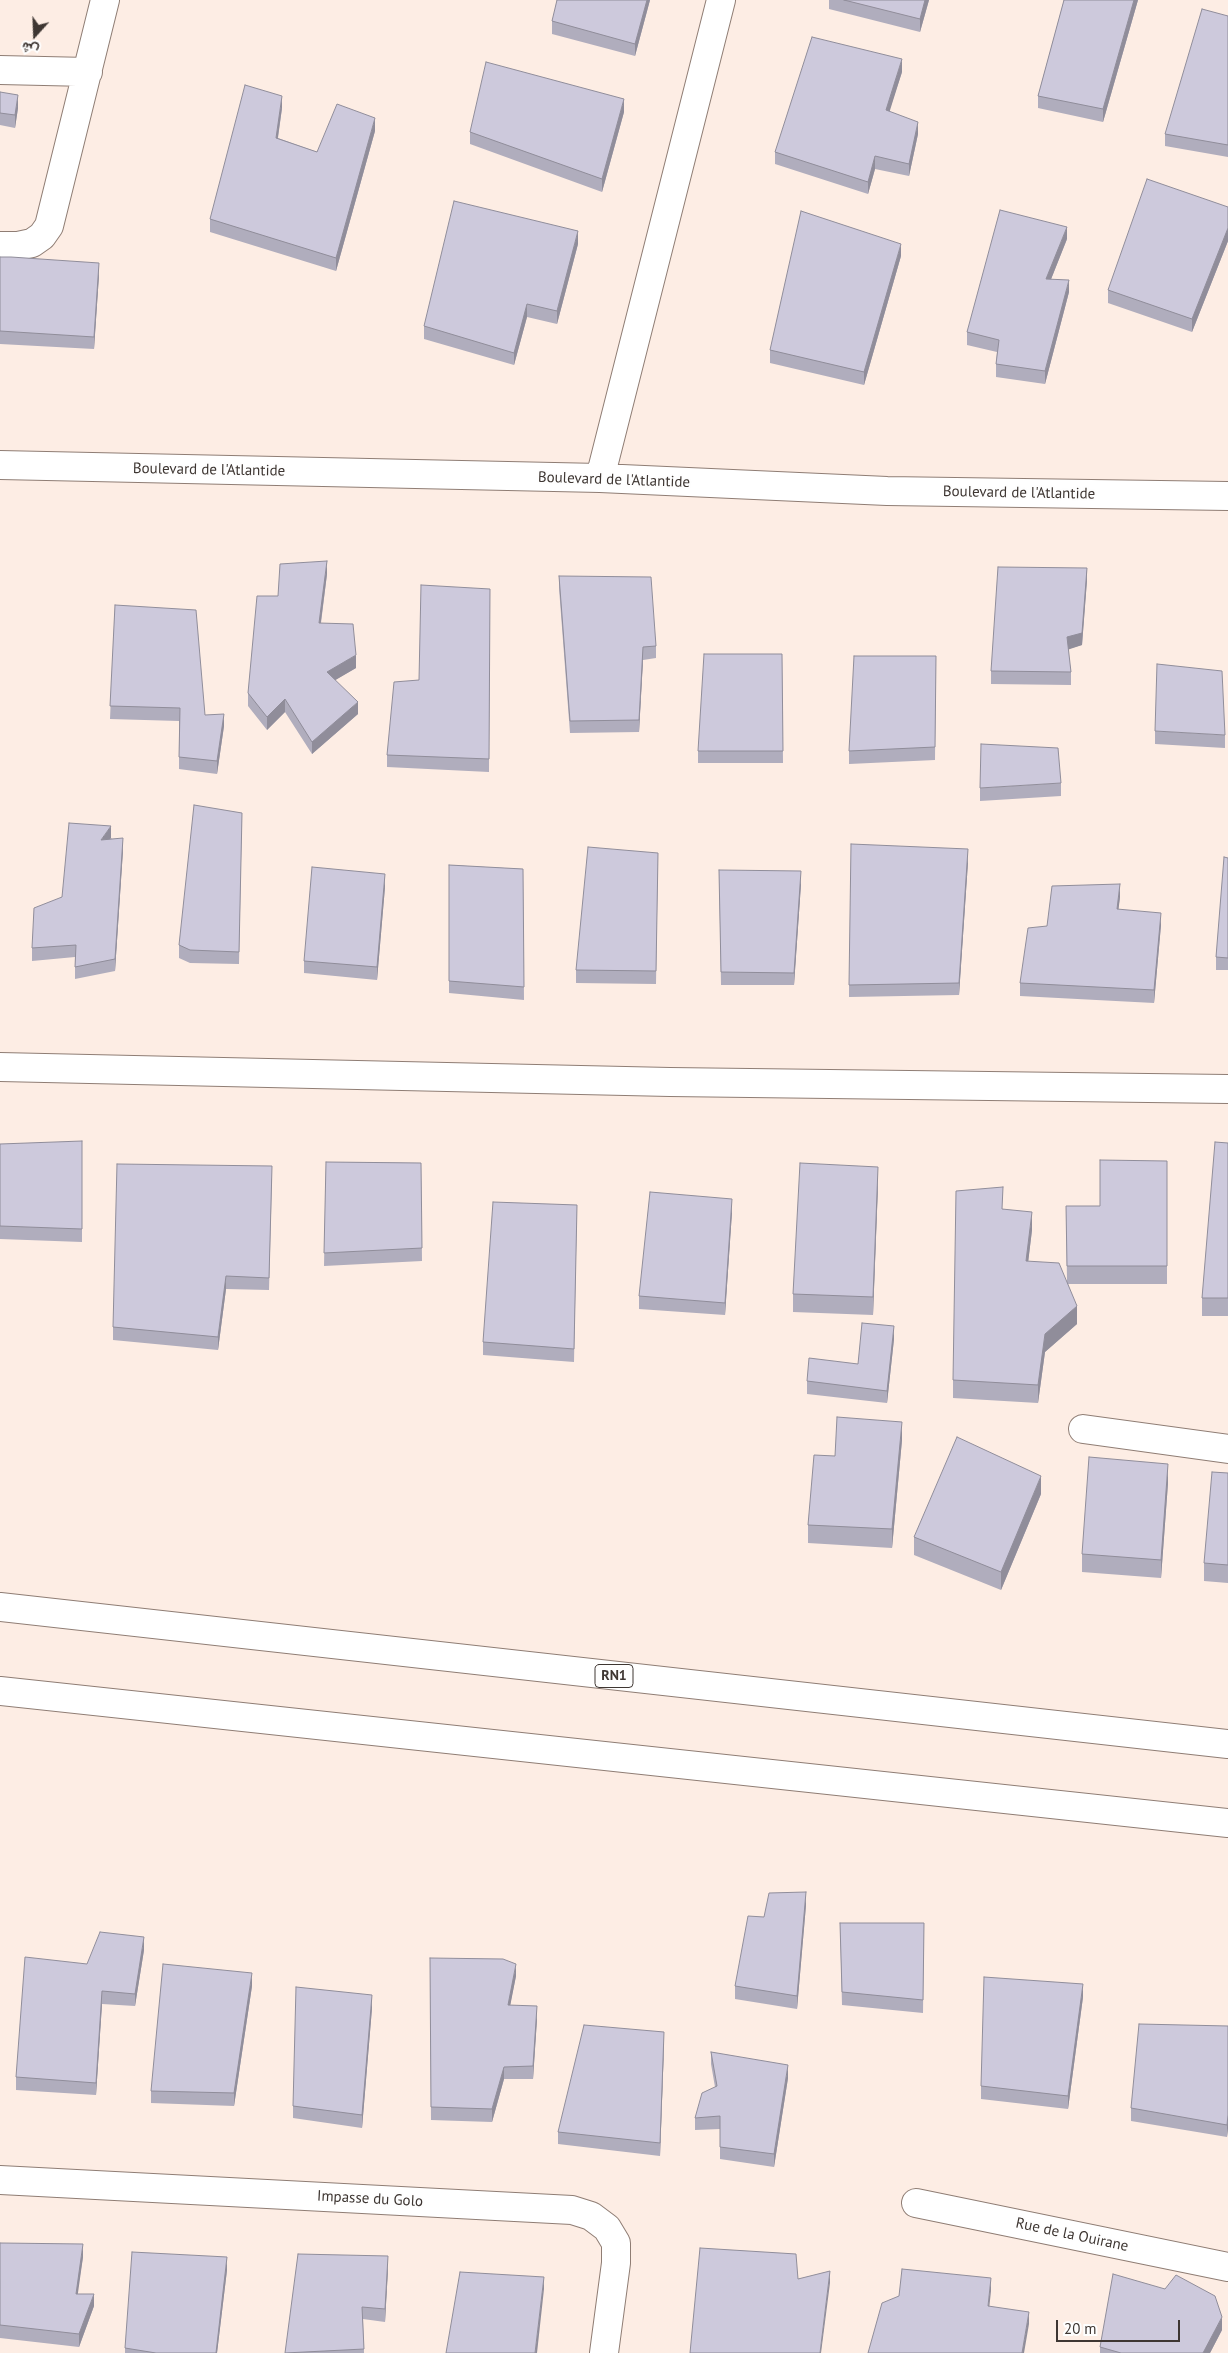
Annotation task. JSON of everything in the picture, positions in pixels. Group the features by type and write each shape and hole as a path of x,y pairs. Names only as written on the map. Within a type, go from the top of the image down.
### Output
{"main road":[{"path":"0,246 18,246 32,243 42,236 49,226 105,0"},
{"path":"600,478 722,0"},
{"path":"0,70 88,72"},
{"name":"Boulevard de l'Atlantide","path":"0,465 600,478 887,491 1228,496"},
{"path":"0,1067 670,1082 1228,1089"},
{"path":"1083,1429 1228,1448"},
{"name":"RN1","path":"0,1607 1228,1744"},
{"path":"0,1691 1228,1823"},
{"name":"Impasse du Golo","path":"0,2180 572,2210 591,2216 607,2228 616,2243 616,2263 604,2353"},
{"name":"Rue de la Ouirane","path":"916,2203 1228,2267"}],"building":[{"path":"557,0 647,0 635,44 552,21"},
{"path":"844,0 925,0 920,19"},
{"path":"1064,0 1134,0 1103,109 1038,96"},
{"path":"1202,9 1228,16 1228,145 1165,134"},
{"path":"812,37 902,59 886,110 918,122 909,164 875,156 868,182 775,152"},
{"path":"486,62 624,99 602,179 470,132"},
{"path":"245,85 282,96 276,138 317,152 337,104 375,118 336,258 210,219"},
{"path":"0,92 18,95 15,115 0,113"},
{"path":"1147,179 1228,207 1228,228 1192,319 1108,290"},
{"path":"454,201 578,231 557,311 527,304 514,353 424,326"},
{"path":"1000,210 1067,227 1046,279 1069,280 1045,371 996,364 999,340 967,332"},
{"path":"801,211 901,244 864,372 770,350"},
{"path":"0,257 99,263 94,337 0,331"},
{"path":"327,561 319,623 353,624 356,655 327,672 358,702 312,742 285,699 267,717 248,693 257,596 278,596 280,564"},
{"path":"998,567 1087,568 1082,633 1067,637 1071,672 991,671"},
{"path":"559,576 651,577 656,646 643,647 639,720 570,721"},
{"path":"421,585 490,589 489,759 387,755 394,682 419,680"},
{"path":"115,605 196,610 205,715 224,714 217,761 179,757 180,708 110,706"},
{"path":"704,654 782,654 783,751 698,751"},
{"path":"854,656 936,656 935,747 849,751"},
{"path":"1157,664 1222,671 1225,735 1155,731"},
{"path":"981,744 1058,748 1061,783 980,788"},
{"path":"194,805 242,813 239,952 190,950 179,945"},
{"path":"69,823 111,826 101,840 123,838 115,959 75,967 76,945 32,948 34,908 62,897"},
{"path":"851,844 968,849 959,983 849,985"},
{"path":"588,847 658,853 656,971 576,970"},
{"path":"1224,857 1228,858 1228,958 1216,957"},
{"path":"449,865 523,869 524,987 449,981"},
{"path":"312,867 385,874 377,967 304,961"},
{"path":"719,870 801,871 794,973 721,972"},
{"path":"1120,884 1117,909 1161,913 1154,990 1020,983 1028,928 1047,926 1052,886"},
{"path":"82,1141 82,1229 0,1226 0,1144"},
{"path":"1215,1142 1228,1143 1228,1298 1202,1298"},
{"path":"1100,1160 1167,1161 1167,1266 1067,1266 1066,1206 1100,1206"},
{"path":"326,1162 421,1163 422,1248 324,1253"},
{"path":"800,1163 878,1167 873,1297 793,1294"},
{"path":"117,1164 272,1166 269,1278 226,1276 218,1337 113,1327"},
{"path":"1003,1187 1002,1209 1032,1212 1026,1261 1059,1263 1077,1306 1045,1334 1038,1385 953,1380 956,1191"},
{"path":"650,1192 732,1199 725,1303 639,1296"},
{"path":"493,1202 577,1205 574,1349 483,1342"},
{"path":"862,1323 894,1326 887,1391 807,1381 809,1358 858,1364"},
{"path":"837,1417 902,1422 892,1529 808,1525 814,1455 835,1456"},
{"path":"957,1437 1041,1476 1001,1572 914,1537"},
{"path":"1089,1457 1168,1464 1161,1560 1082,1554"},
{"path":"1212,1472 1228,1473 1228,1565 1204,1563"},
{"path":"806,1892 797,1996 735,1986 748,1916 764,1917 769,1893"},
{"path":"840,1923 924,1923 923,2000 842,1992"},
{"path":"100,1932 144,1937 135,1994 102,1991 96,2083 16,2077 25,1957 87,1964"},
{"path":"430,1958 503,1959 516,1964 508,2005 537,2006 533,2066 504,2067 492,2109 431,2107"},
{"path":"163,1964 252,1973 234,2093 151,2091"},
{"path":"984,1977 1083,1984 1068,2096 981,2086"},
{"path":"296,1987 372,1995 362,2115 293,2106"},
{"path":"1139,2024 1228,2026 1227,2125 1131,2108"},
{"path":"584,2025 664,2032 660,2143 558,2132"},
{"path":"711,2052 788,2065 774,2154 720,2147 720,2116 695,2118 702,2093 717,2086"},
{"path":"0,2243 83,2244 76,2294 94,2294 79,2334 0,2325"},
{"path":"700,2248 796,2254 798,2279 830,2271 820,2353 690,2353"},
{"path":"132,2252 227,2257 216,2353 156,2353 125,2348"},
{"path":"298,2254 388,2256 385,2309 362,2307 364,2349 285,2353"},
{"path":"902,2269 991,2278 988,2306 1029,2312 1022,2353 868,2353 882,2303 899,2296"},
{"path":"460,2272 544,2277 535,2353 446,2353"},
{"path":"1113,2274 1165,2289 1176,2275 1215,2296 1222,2317 1203,2353 1121,2353 1100,2347"}]}
